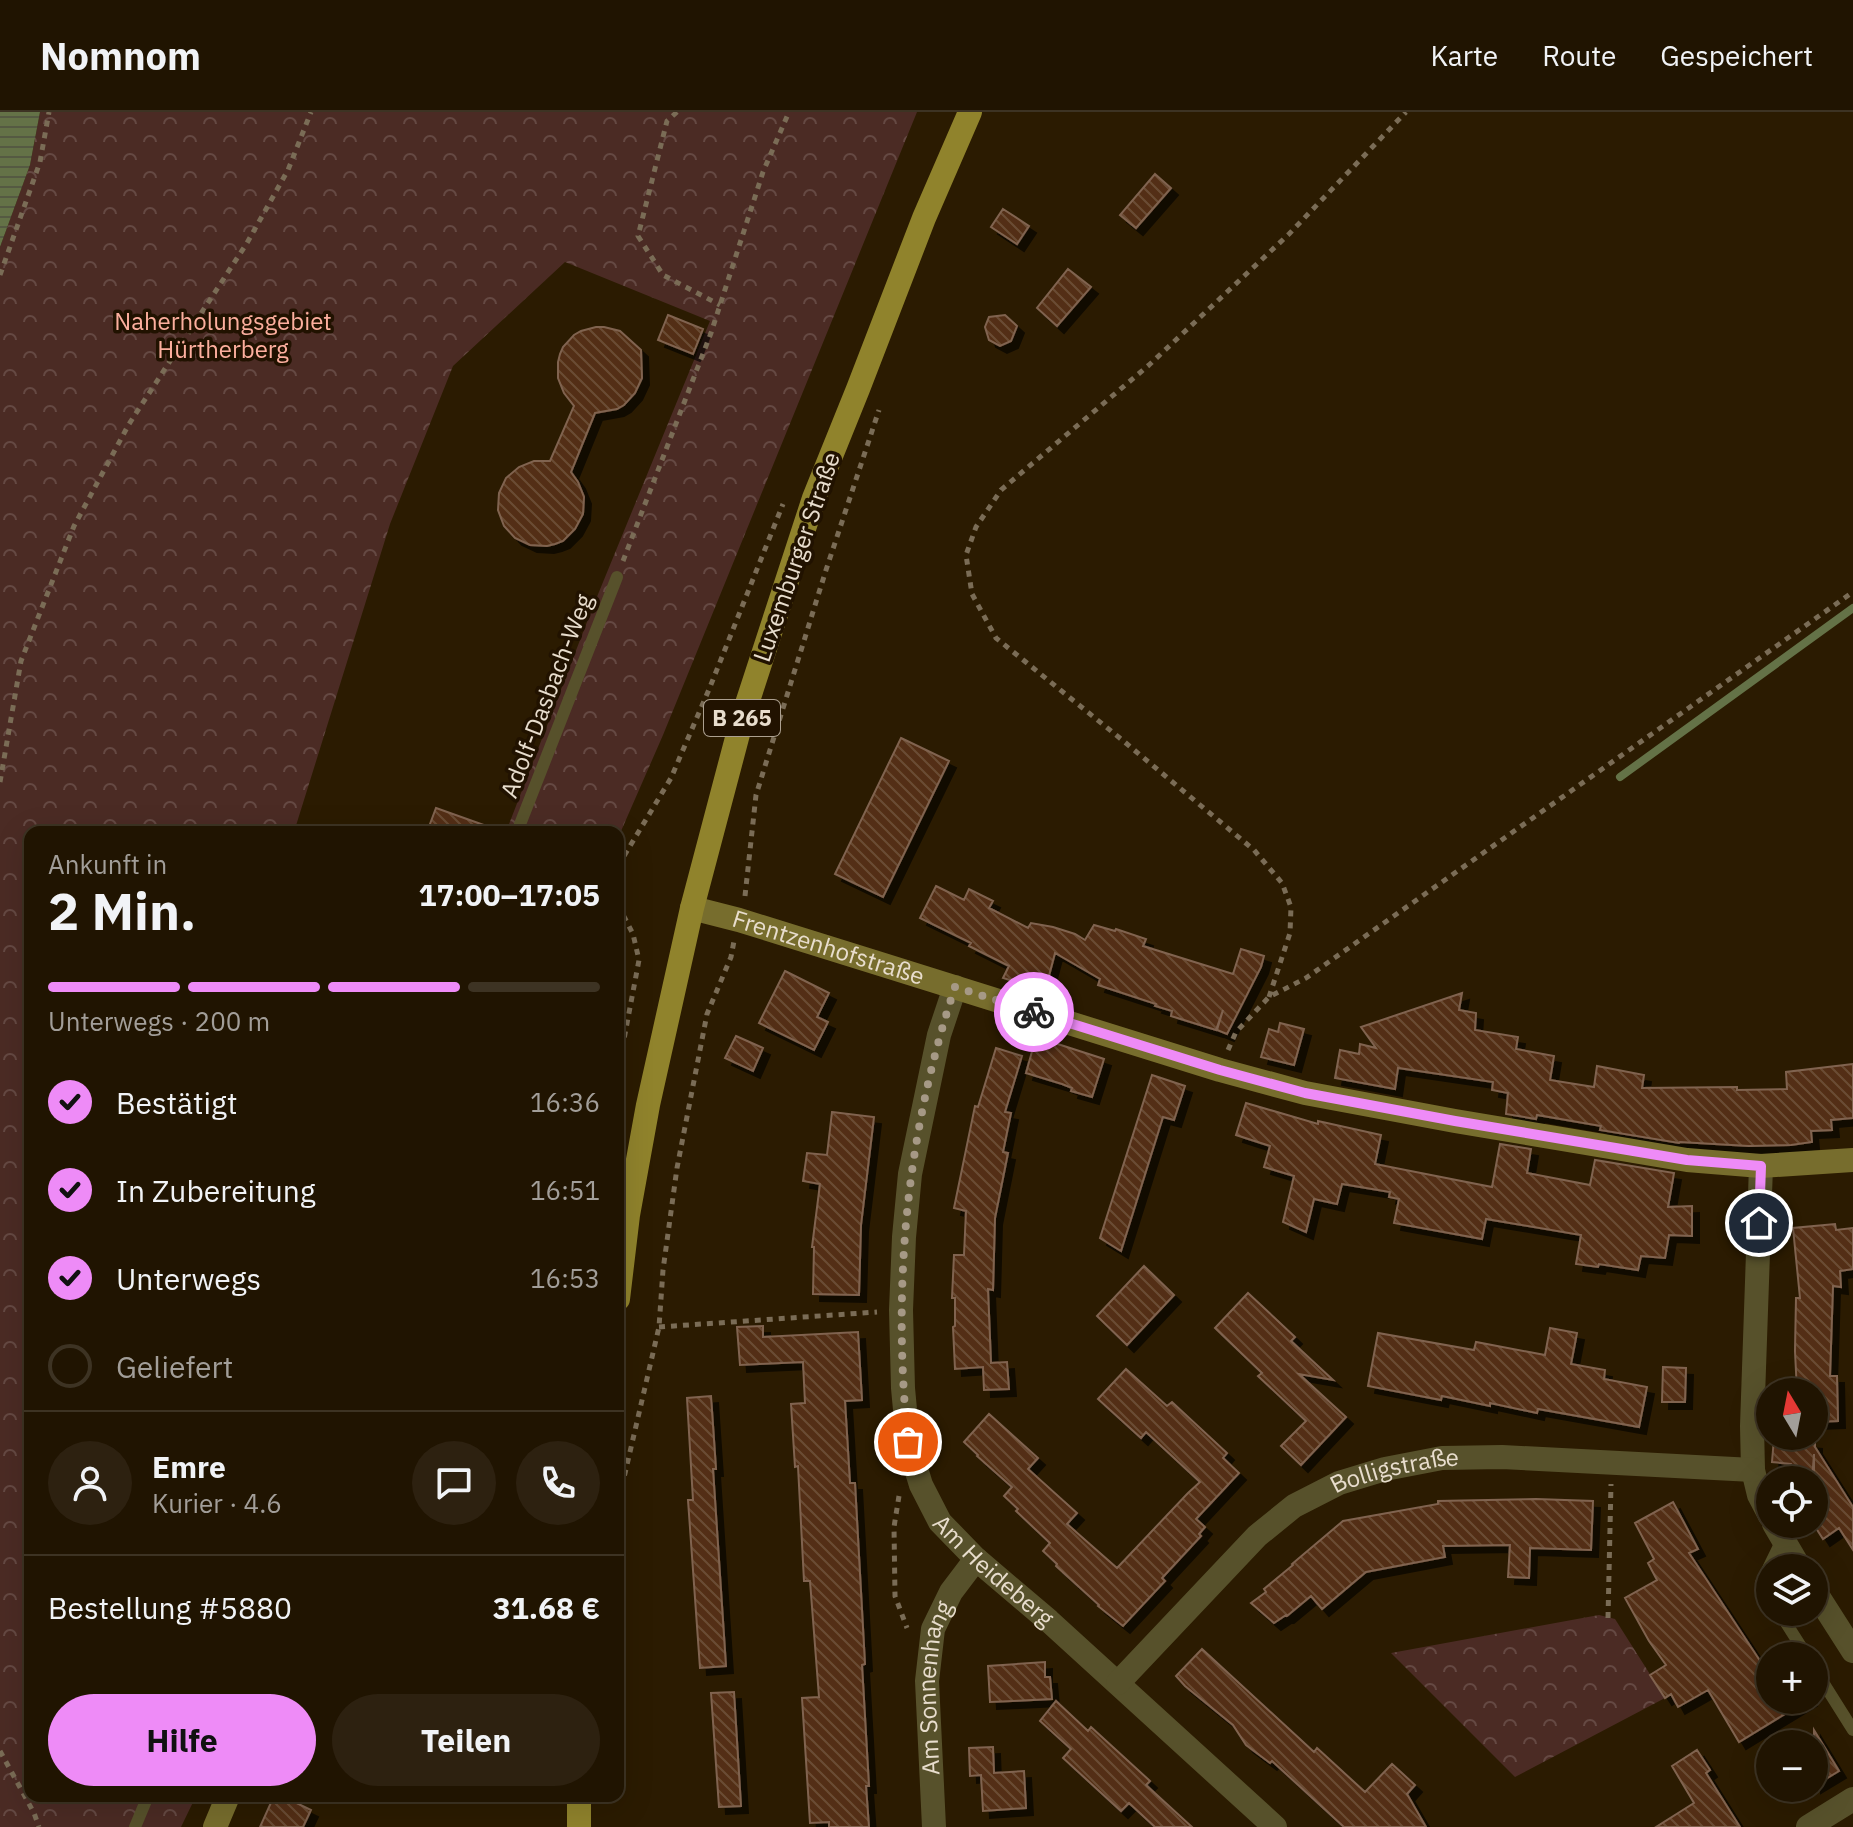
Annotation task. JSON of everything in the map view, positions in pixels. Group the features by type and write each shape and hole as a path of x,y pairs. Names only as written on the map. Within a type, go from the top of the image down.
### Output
{"main road":[{"name":"Luxemburger Straße","path":"624,1211 692,908 742,719 814,498 924,218 970,112"},
{"path":"579,1802 579,1827"}],"street":[{"name":"Frentzenhofstraße","path":"692,908 1220,1070 1305,1093 1687,1160 1761,1166 1853,1160"},
{"name":"Am Heideberg","path":"955,987 939,1035 910,1174 904,1237 901,1310 903,1388 908,1442 921,1485 940,1522 976,1559 1049,1621 1275,1827"},
{"path":"1756,1482 1752,1426 1761,1166"},
{"name":"Bolligstraße","path":"1118,1683 1257,1536 1294,1506 1339,1483 1385,1469 1442,1458 1502,1457 1753,1470"},
{"name":"Am Sonnenhang","path":"934,1827 927,1681 933,1629 951,1592 976,1559"},
{"path":"1828,1612 1853,1651"},
{"path":"1808,1827 1853,1799"},
{"path":"215,1827 225,1802"}],"lane":[{"name":"Adolf-Dasbach-Weg","path":"519,826 617,577"},
{"path":"1828,1690 1853,1730"},
{"path":"135,1827 145,1802"}],"path":[{"path":"0,275 40,162 49,112"},
{"path":"0,782 21,661 74,526 129,424 247,243 288,170 311,112"},
{"path":"677,112 667,121 638,236 663,275 720,305"},
{"path":"617,577 711,333 763,172 789,112"},
{"path":"1269,997 1290,933 1291,907 1282,883 1254,850 996,638 972,594 966,555 976,527 1001,490 1196,322 1289,234 1406,112"},
{"path":"746,889 756,795 881,404"},
{"path":"1220,1070 1236,1032 1269,997 1306,978 1853,592"},
{"path":"624,917 633,934 639,960 624,1039"},
{"path":"624,1478 659,1327 663,1270 677,1168 707,1014 731,957"},
{"path":"659,1327 901,1310"},
{"path":"1608,1618 1612,1463"},
{"path":"901,1484 894,1527 895,1596 911,1638"},
{"path":"0,1751 24,1795"},
{"path":"28,1802 39,1827"}],"green space":[{"name":"Naherholungsgebiet Hürtherberg","path":"40,112 917,112 623,826 508,826 592,609 710,321 565,262 453,366 390,524 296,826 24,826 24,1802 193,1802 181,1827 0,1827 0,247 30,165"},
{"path":"1599,1615 1615,1619 1665,1698 1515,1777 1391,1653"}],"shaded area":[{"path":"0,112 40,112 30,165 0,247"}],"building":[{"path":"1155,174 1171,188 1136,228 1120,215"},
{"path":"1003,209 1029,226 1017,244 991,227"},
{"path":"1068,269 1091,287 1057,326 1037,308"},
{"path":"668,315 703,329 693,354 658,340"},
{"path":"1005,315 1017,326 1011,341 1000,346 989,340 985,327 989,317"},
{"path":"596,327 620,331 641,350 642,378 635,393 624,405 595,413 571,472 584,497 583,514 575,529 555,544 530,545 515,538 504,526 498,510 499,493 506,478 519,467 534,461 550,461 574,406 558,378 560,354 574,335"},
{"path":"901,738 949,761 883,897 835,874"},
{"path":"436,808 487,826 429,826"},
{"path":"936,886 964,900 969,889 993,901 989,908 1028,928 1031,923 1053,927 1085,940 1094,925 1116,929 1146,939 1143,946 1233,974 1241,949 1264,956 1227,1034 1217,1030 1223,1010 1216,1030 1171,1016 1172,1011 1156,1004 1098,985 1100,979 1055,953 1045,991 1003,978 1009,966 920,918"},
{"path":"785,971 829,993 817,1017 828,1022 814,1050 759,1023"},
{"path":"1462,993 1459,1010 1476,1013 1475,1030 1518,1037 1516,1049 1554,1056 1550,1080 1594,1087 1597,1066 1644,1075 1642,1088 1787,1089 1786,1072 1853,1064 1853,1118 1831,1120 1832,1130 1811,1131 1812,1142 1749,1146 1679,1143 1600,1130 1601,1126 1537,1115 1536,1119 1506,1114 1508,1093 1492,1090 1493,1082 1398,1068 1395,1089 1335,1078 1340,1050 1359,1054 1360,1044 1376,1048 1361,1027"},
{"path":"1280,1023 1304,1029 1294,1065 1261,1057 1269,1029 1278,1032"},
{"path":"736,1036 763,1048 753,1071 725,1058"},
{"path":"1036,1037 1104,1059 1092,1097 1026,1073"},
{"path":"996,1048 1022,1056 1005,1112 1011,1113 1003,1152 1008,1153 995,1218 993,1290 988,1289 991,1363 1007,1362 1009,1389 984,1390 983,1367 955,1369 954,1255 964,1255 966,1211 954,1208 975,1106 978,1107"},
{"path":"1152,1075 1185,1086 1174,1120 1163,1117 1121,1251 1100,1238"},
{"path":"1246,1103 1318,1124 1318,1121 1381,1135 1375,1164 1492,1187 1500,1144 1531,1149 1527,1173 1590,1185 1595,1160 1674,1173 1668,1207 1692,1206 1692,1236 1669,1235 1665,1258 1641,1256 1638,1270 1576,1264 1581,1235 1486,1219 1482,1239 1394,1223 1399,1199 1389,1197 1390,1192 1342,1184 1337,1204 1314,1199 1306,1232 1283,1222 1294,1176 1264,1167 1270,1146 1236,1135"},
{"path":"832,1112 874,1117 861,1225 859,1295 813,1294 812,1247 820,1184 803,1181 807,1153 827,1155"},
{"path":"1835,1224 1836,1230 1853,1228 1853,1269 1840,1271 1841,1287 1833,1286 1830,1376 1837,1376 1838,1421 1828,1421 1828,1378 1796,1378 1796,1298 1800,1298 1793,1228"},
{"path":"1144,1266 1174,1295 1127,1345 1097,1316"},
{"path":"1248,1293 1295,1337 1291,1341 1333,1380 1299,1374 1346,1417 1301,1465 1281,1446 1306,1421 1258,1376 1262,1373 1215,1328"},
{"path":"763,1326 763,1337 858,1332 862,1400 845,1401 850,1483 855,1483 865,1664 862,1665 869,1827 829,1827 829,1822 810,1823 802,1698 819,1697 810,1581 804,1581 798,1466 795,1467 791,1404 805,1403 803,1362 740,1365 737,1327"},
{"path":"1550,1328 1577,1333 1571,1364 1605,1370 1604,1379 1647,1387 1639,1427 1538,1409 1537,1413 1442,1396 1441,1400 1368,1386 1378,1333 1474,1350 1476,1342 1545,1355"},
{"path":"1663,1367 1686,1368 1685,1402 1662,1402"},
{"path":"1126,1369 1167,1406 1172,1402 1227,1453 1223,1458 1239,1473 1196,1519 1205,1527 1199,1534 1201,1536 1123,1626 1098,1606 1043,1551 1050,1543 1004,1496 1012,1487 964,1442 989,1414 1038,1458 1028,1469 1077,1513 1067,1524 1117,1568 1200,1482 1146,1432 1141,1438 1098,1399"},
{"path":"711,1396 726,1666 700,1668 688,1500 693,1500 687,1398"},
{"path":"1773,1450 1817,1450 1827,1466 1814,1466 1814,1454 1813,1466 1772,1462"},
{"path":"1828,1468 1853,1507 1853,1550 1839,1528 1828,1536"},
{"path":"1438,1501 1593,1501 1591,1550 1530,1548 1529,1578 1508,1577 1510,1545 1443,1546 1445,1557 1366,1572 1322,1609 1311,1596 1274,1623 1251,1603 1343,1521 1438,1504"},
{"path":"1673,1502 1698,1549 1689,1553 1756,1655 1756,1714 1785,1714 1739,1742 1708,1690 1678,1707 1671,1694 1665,1698 1650,1675 1666,1665 1625,1598 1657,1580 1648,1563 1654,1559 1635,1523"},
{"path":"1202,1649 1314,1752 1317,1748 1365,1792 1392,1764 1415,1785 1407,1794 1426,1827 1344,1827 1272,1761 1270,1763 1246,1745 1233,1725 1176,1676"},
{"path":"1045,1662 1045,1677 1050,1677 1052,1699 990,1702 988,1666"},
{"path":"734,1692 741,1806 719,1807 711,1693"},
{"path":"1056,1701 1088,1731 1091,1727 1150,1781 1146,1785 1192,1827 1155,1827 1129,1803 1121,1811 1063,1758 1071,1749 1040,1721"},
{"path":"993,1747 994,1773 1024,1771 1026,1808 983,1811 981,1775 970,1776 969,1748"},
{"path":"1697,1750 1710,1770 1706,1773 1740,1827 1656,1827 1694,1803 1672,1766"},
{"path":"1828,1753 1839,1771 1828,1778"},
{"path":"271,1802 294,1802 311,1810 303,1827 260,1827"}],"waterway":[{"path":"1620,777 1853,608"}],"way so far":[{"path":"908,1442 901,1310 904,1237 910,1174 939,1035 955,987 1034,1012"}],"route":[{"path":"1034,1012 1305,1093 1687,1160 1761,1166 1759,1223"}]}
